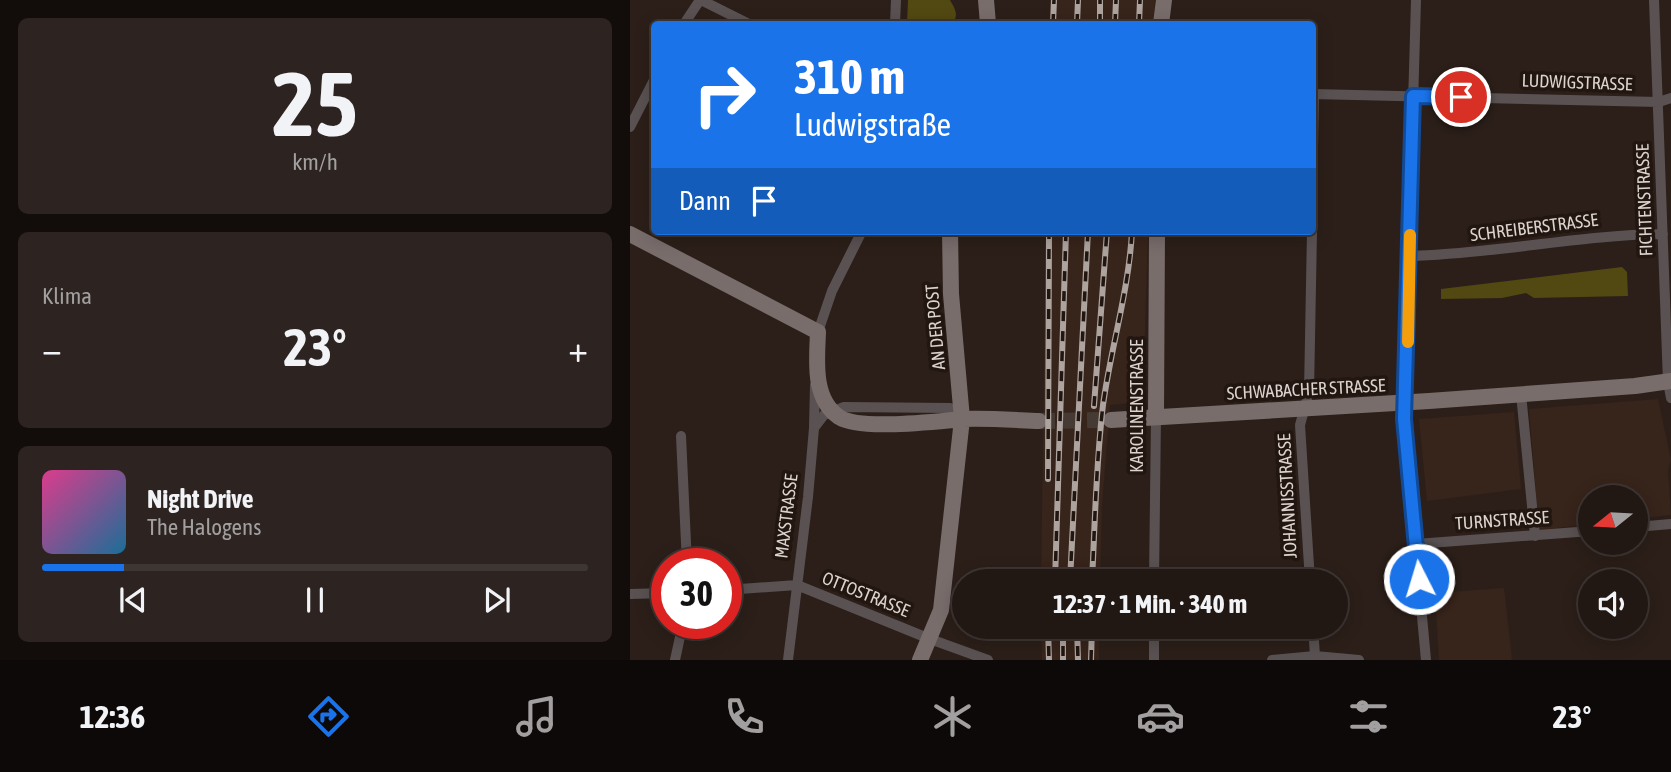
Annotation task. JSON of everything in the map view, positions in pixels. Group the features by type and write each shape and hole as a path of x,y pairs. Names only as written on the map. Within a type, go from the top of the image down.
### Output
{"main road":[{"path":"986,0 988,21"},
{"path":"1161,21 1164,0"},
{"path":"630,234 818,332"},
{"name":"AN DER POST","path":"920,660 941,610 962,419 951,293 950,235"},
{"name":"KAROLINENSTRASSE","path":"1156,416 1157,235"},
{"name":"MAXSTRASSE","path":"818,332 817,375 832,411"},
{"name":"SCHWABACHER STRASSE","path":"1111,420 1670,387"},
{"path":"832,411 848,422 928,423 962,419 1039,421"}],"street":[{"path":"686,21 700,0 742,21"},
{"path":"895,21 896,0"},
{"path":"1416,0 1405,428 1426,660"},
{"name":"FICHTENSTRASSE","path":"1654,0 1670,387"},
{"path":"630,127 651,86"},
{"name":"LUDWIGSTRASSE","path":"1316,94 1659,102 1671,98"},
{"name":"SCHREIBERSTRASSE","path":"1410,256 1455,255 1615,235 1662,234"},
{"name":"MAXSTRASSE","path":"818,332 832,290 860,235"},
{"name":"JOHANNISSTRASSE","path":"1309,569 1300,425 1309,392 1312,235"},
{"name":"MAXSTRASSE","path":"788,660 814,428 817,375"},
{"path":"1521,394 1535,536"},
{"path":"814,428 824,415 844,407 950,408 962,419"},
{"name":"KAROLINENSTRASSE","path":"1154,569 1156,416"},
{"path":"814,428 848,422"},
{"path":"681,436 686,548"},
{"path":"1648,526 1671,524"},
{"name":"TURNSTRASSE","path":"1416,544 1578,532"},
{"name":"OTTOSTRASSE","path":"742,589 797,585 988,660"},
{"path":"630,594 651,593"},
{"path":"675,660 680,639"},
{"path":"1154,639 1154,660"},
{"path":"1314,639 1315,656"},
{"path":"1272,660 1315,656 1359,660"}],"shaded area":[{"path":"908,0 950,0 955,9 953,21 907,21"},
{"path":"1050,0 1155,0 1154,21 1050,21"},
{"path":"1046,235 1148,235 1143,397 1141,402 1110,405 1100,569 1041,569"},
{"path":"1622,267 1627,272 1628,296 1534,298 1526,293 1502,298 1441,299 1441,289"},
{"path":"1658,399 1671,460 1668,470 1671,515 1648,518 1648,485 1578,485 1578,526 1539,530 1529,409"},
{"path":"1514,412 1521,489 1427,501 1419,419"},
{"path":"1504,588 1512,660 1439,660 1435,593"},
{"path":"1041,639 1099,639 1099,660 1042,660"}],"tunnel":[{"path":"1039,421 1111,420"}],"railway":[{"path":"1053,21 1054,0"},
{"path":"1077,21 1078,0"},
{"path":"1100,0 1100,21"},
{"path":"1115,21 1116,0"},
{"path":"1139,21 1140,0"},
{"path":"1048,479 1049,235"},
{"path":"1055,569 1066,235"},
{"path":"1071,569 1088,235"},
{"path":"1094,406 1107,235"},
{"path":"1093,569 1103,405 1132,235"},
{"path":"1048,639 1049,660"},
{"path":"1063,639 1063,660"},
{"path":"1077,639 1078,660"},
{"path":"1091,660 1092,639"}],"slow traffic":[{"path":"1408,342 1410,235"}],"route":[{"path":"1419,579 1404,419 1413,96 1461,97"}]}
